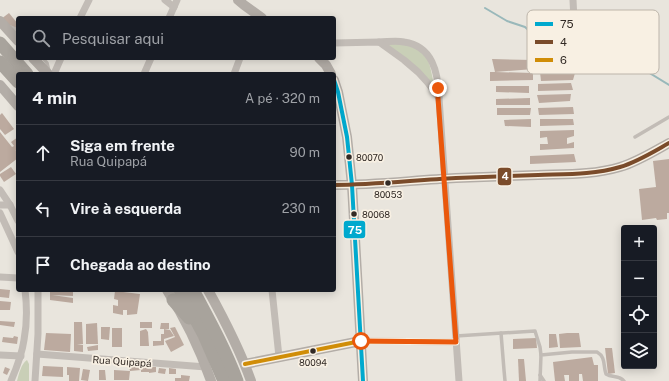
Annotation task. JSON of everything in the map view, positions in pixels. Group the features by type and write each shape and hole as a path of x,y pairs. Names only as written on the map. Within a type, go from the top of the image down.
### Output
{"highway":[{"path":"0,43 25,72"},
{"path":"0,62 16,80"},
{"path":"194,292 217,335 237,381"},
{"path":"201,292 217,335"},
{"path":"173,293 204,335 224,381"}],"main road":[{"path":"238,0 258,16"},
{"path":"2,23 16,39"},
{"path":"35,60 47,72"},
{"path":"321,60 330,72"},
{"path":"0,85 16,104"},
{"path":"336,86 347,137 352,185 364,381"},
{"path":"336,185 582,174 605,171 632,163 669,143"},
{"path":"209,292 245,364 251,381"},
{"path":"173,293 211,381"},
{"path":"245,364 361,341"}],"street":[{"path":"81,16 89,0"},
{"path":"165,0 176,4 170,16"},
{"path":"573,0 574,10"},
{"path":"336,43 404,41 422,49 429,56 434,65 437,75 459,381"},
{"path":"379,42 418,72 428,83 438,98"},
{"path":"55,72 60,60"},
{"path":"145,72 150,60"},
{"path":"235,72 239,60"},
{"path":"0,190 16,217"},
{"path":"0,205 10,205"},
{"path":"0,213 16,248"},
{"path":"0,277 16,278"},
{"path":"11,381 21,356 25,333 25,292"},
{"path":"35,381 38,292"},
{"path":"272,292 279,357"},
{"path":"361,341 456,339"},
{"name":"Rua Quipapá","path":"37,354 206,367"},
{"path":"0,355 21,356"}],"lane":[{"path":"2,23 16,29"},
{"path":"45,60 47,63 49,72"},
{"path":"635,138 669,118"},
{"path":"456,339 500,333 535,331 541,355 540,381"},
{"path":"500,333 505,381"},
{"path":"541,355 572,352 597,352 602,357 607,376 619,377 624,381"},
{"path":"540,375 544,381"}],"green space":[{"path":"396,41 423,52 429,64 434,88 386,43"},
{"path":"27,360 29,364 29,381 17,381 19,372"}],"building":[{"path":"9,13 16,22 16,36 1,19"},
{"path":"492,59 527,60 527,70 495,72"},
{"path":"490,72 527,73 533,74 533,80 490,81"},
{"path":"540,74 575,74 573,80 541,81"},
{"path":"571,83 573,90 538,91 538,84"},
{"path":"496,86 529,86 529,93 496,92"},
{"path":"571,94 570,101 539,103 537,95"},
{"path":"530,98 530,105 496,105 496,99"},
{"path":"573,107 574,114 539,115 538,108"},
{"path":"497,108 531,108 530,115 497,115"},
{"path":"2,113 14,129 5,135 0,129 0,115"},
{"path":"531,119 531,127 505,126 504,120"},
{"path":"540,119 573,119 574,125 540,126"},
{"path":"574,130 574,136 567,138 567,144 574,142 574,148 540,150 540,144 548,144 547,137 540,138 540,131"},
{"path":"0,132 12,147 14,146 11,142 16,138 16,160 0,172"},
{"path":"574,154 576,162 530,164 530,156"},
{"path":"669,159 669,213 667,213 667,219 657,220 656,218 642,220 639,189 656,187 653,161"},
{"path":"11,167 16,174 4,182 0,174"},
{"path":"0,289 10,290 9,298 0,297"},
{"path":"50,292 73,292 73,296 52,295 73,298 73,303 50,300"},
{"path":"115,292 140,294 137,314 127,315 127,310 123,310 123,315 113,313 113,305 118,306 118,300 114,299"},
{"path":"0,301 11,302 10,310 0,310"},
{"path":"0,321 15,322 14,327 0,325"},
{"path":"74,322 82,322 83,344 77,345 83,345 83,352 74,351"},
{"path":"140,322 152,322 152,328 140,328"},
{"path":"97,323 98,344 86,344 86,324"},
{"path":"161,323 169,323 169,329 160,329"},
{"path":"101,327 110,327 109,340 101,339"},
{"path":"175,327 184,345 171,352 165,341 175,337 170,328"},
{"path":"112,328 122,328 122,347 112,347"},
{"path":"146,329 148,332 149,346 140,346 140,331"},
{"path":"164,329 170,330 174,336 164,339 164,345 153,346 153,341 161,341 161,334 164,334"},
{"path":"46,333 71,334 70,352 44,350"},
{"path":"579,333 581,347 560,348 559,334"},
{"path":"549,334 556,334 558,347 549,348"},
{"path":"14,336 18,337 17,344 2,342 3,337 13,338"},
{"path":"536,338 537,348 513,349 513,339"},
{"path":"98,345 98,350 88,351 87,347"},
{"path":"605,348 612,348 615,373 608,374"},
{"path":"592,357 594,365 598,365 598,381 583,381 582,374 579,374 579,381 569,381 569,375 564,375 565,381 555,381 553,362"},
{"path":"518,359 524,359 526,381 519,381"},
{"path":"141,365 141,367 156,367 156,372 141,372 141,370 130,371 129,366"},
{"path":"43,366 63,367 63,377 42,376"},
{"path":"5,367 10,369 7,375 3,373"},
{"path":"67,367 80,368 79,381 69,381"},
{"path":"159,368 166,369 165,374 158,373"},
{"path":"169,368 176,369 176,374 169,374"},
{"path":"83,369 90,370 88,381 81,380"},
{"path":"99,370 105,370 106,380 99,380"},
{"path":"114,370 130,371 129,380 114,380"},
{"path":"181,375 190,376 189,381 175,381 175,378 181,378"}],"waterway":[{"path":"485,8 507,21 527,29"},
{"path":"651,74 669,85"}],"transit line":[{"name":"75","path":"336,86 347,137 352,185 363,381"},
{"name":"4","path":"336,185 456,178 589,173 610,170 626,165 669,143"},
{"name":"6","path":"245,364 361,341 456,342"}],"place":[{"name":"80070","path":"349,157"},
{"name":"80053","path":"388,183"},
{"name":"80068","path":"354,214"},
{"name":"80094","path":"313,351"}],"route":[{"path":"361,341 456,342 438,88"}]}
